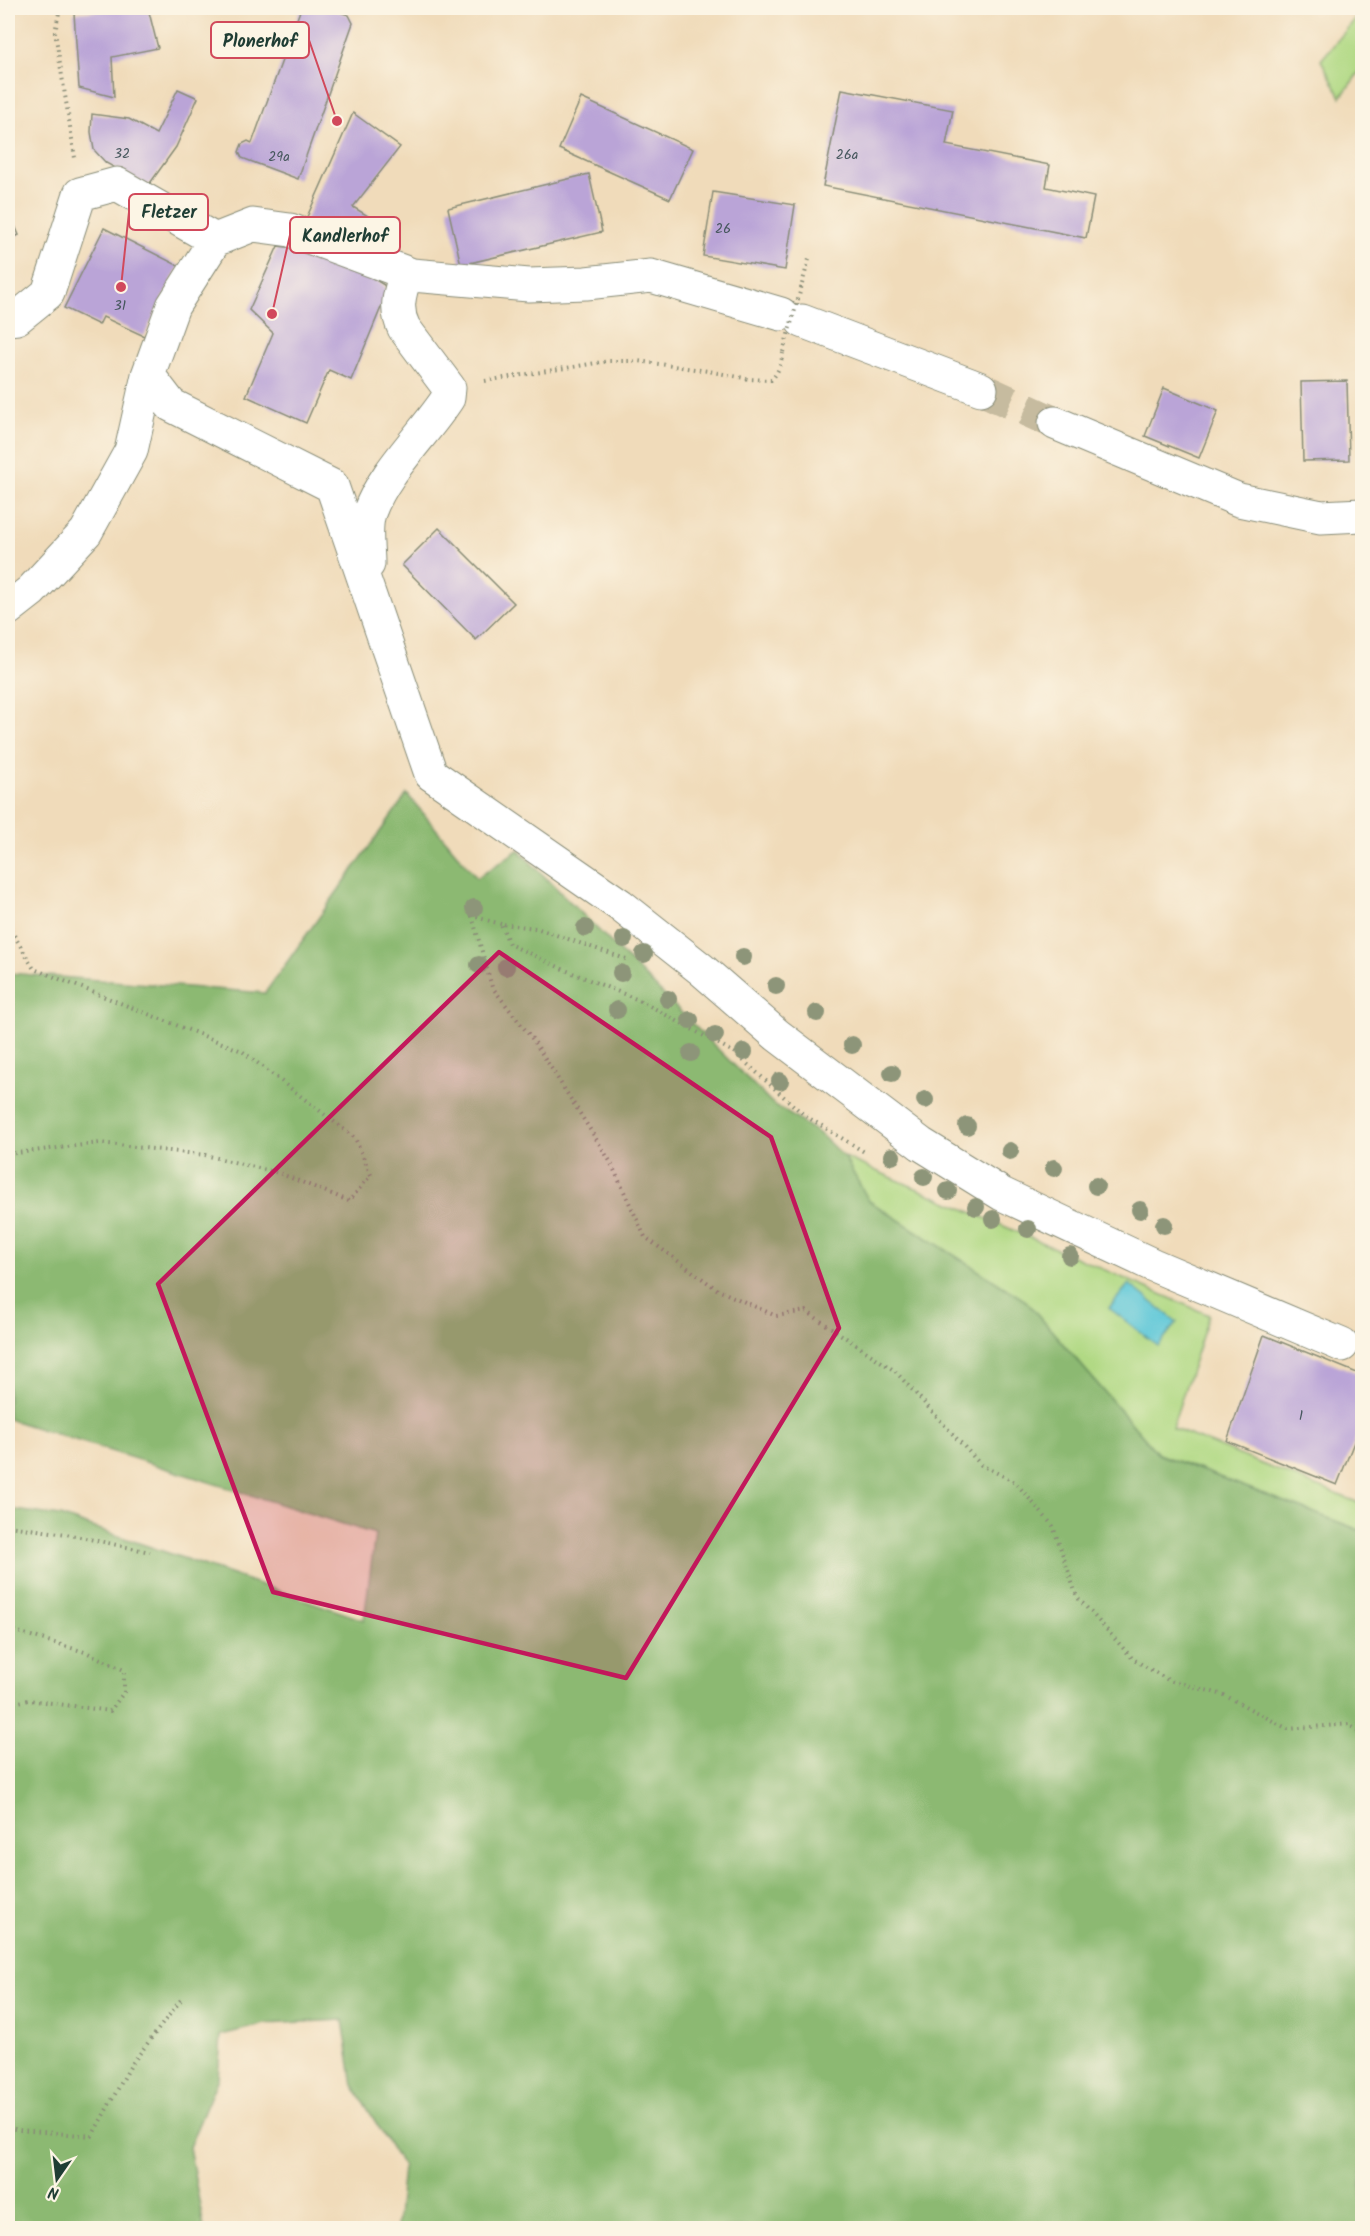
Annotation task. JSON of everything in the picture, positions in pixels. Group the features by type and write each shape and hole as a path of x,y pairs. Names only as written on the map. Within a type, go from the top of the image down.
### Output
{"street":[{"path":"8,319 17,318 48,292 80,194 117,184 215,240"},
{"path":"8,609 31,591 86,532 131,451 148,375 173,306 215,240 253,225 290,230 406,273 529,285 586,283 651,276 791,318 981,389"},
{"path":"362,574 368,564 366,530 369,513 389,476 448,398 449,388 399,318 399,297 406,273"},
{"path":"148,375 171,405 332,486 430,774 620,905 701,969 777,1035 921,1144 1002,1194 1153,1265 1342,1345"},
{"path":"1055,423 1239,500 1321,517 1362,515"}],"path":[{"path":"60,8 55,32 80,194"},
{"path":"449,388 509,376 609,361 638,362 749,379 771,380 781,364 810,259"},
{"path":"501,924 472,916 492,987 534,1041 610,1161 645,1237 718,1290 776,1317 806,1311 895,1371 981,1465 1015,1482 1053,1526 1077,1597 1133,1659 1168,1680 1224,1695 1288,1730 1349,1724 1362,1736"},
{"path":"8,925 34,969 242,1051 355,1138 371,1174 349,1201 279,1173 205,1155 100,1143 8,1154"},
{"path":"8,1526 66,1534 150,1552"},
{"path":"8,1629 88,1653 124,1670 124,1692 110,1711 29,1700 8,1704"},
{"path":"8,2127 18,2130 92,2136 131,2065 183,1997"}],"highlighted area":[{"path":"499,952 771,1137 839,1328 626,1678 273,1592 158,1284"}],"green space":[{"path":"1362,11 1362,68 1341,97 1321,60"},
{"path":"407,794 477,878 518,850 772,1103 820,1134 844,1157 869,1201 1026,1301 1158,1454 1362,1531 1362,2228 397,2228 403,2167 353,2085 343,2020 265,2024 221,2035 218,2078 189,2147 204,2228 8,2228 8,1509 60,1516 364,1620 375,1534 8,1419 8,973 265,993"},
{"path":"844,1157 1209,1315 1172,1428 1359,1503 1362,1496 1362,1531 1158,1454 1026,1301 869,1201"}],"water":[{"path":"1129,1284 1177,1322 1158,1346 1109,1308"}],"building":[{"path":"148,8 158,48 112,57 114,97 79,88 74,13"},
{"path":"301,8 327,8 349,15 353,23 298,179 242,158 239,152 242,144 248,141 252,143"},
{"path":"178,89 198,98 176,147 148,186 106,163 94,150 91,132 92,114 129,119 156,134"},
{"path":"842,89 953,110 946,145 1050,165 1046,187 1094,197 1086,238 823,186"},
{"path":"581,98 693,149 670,199 559,149"},
{"path":"353,113 400,147 353,207 368,216 371,224 352,240 303,226"},
{"path":"589,174 602,232 461,265 448,208"},
{"path":"713,192 795,205 785,270 703,256"},
{"path":"8,209 19,235 8,240"},
{"path":"104,228 179,266 144,336 103,317 99,325 64,308"},
{"path":"278,246 310,250 369,276 384,285 387,293 351,380 329,370 306,423 246,396 273,333 249,310"},
{"path":"1347,381 1349,460 1303,461 1301,382"},
{"path":"1164,388 1218,411 1199,458 1145,436"},
{"path":"439,528 514,603 476,640 402,565"},
{"path":"1264,1335 1362,1375 1362,1422 1337,1485 1227,1441"}],"tunnel":[{"path":"981,389 1055,423"}],"place":[{"name":"Plonerhof","path":"337,121"},
{"name":"Fletzer","path":"121,287"},
{"name":"Kandlerhof","path":"272,314"}]}
